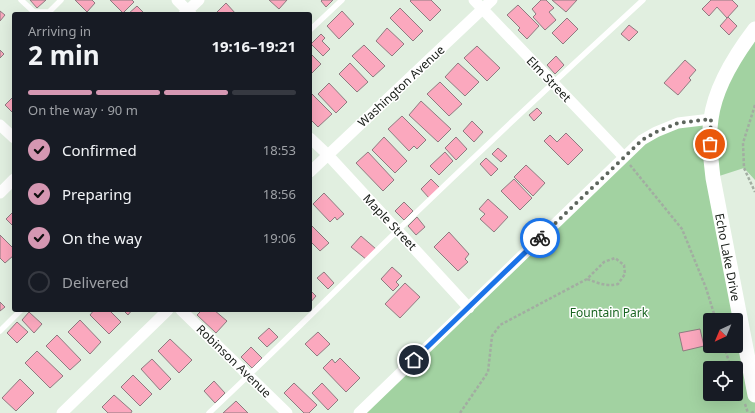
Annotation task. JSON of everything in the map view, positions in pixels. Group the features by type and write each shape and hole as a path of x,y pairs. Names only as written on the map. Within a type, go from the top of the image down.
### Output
{"street":[{"path":"176,0 187,12"},
{"path":"189,12 199,0"},
{"name":"Elm Street","path":"474,0 624,157"},
{"name":"Washington Avenue","path":"312,170 492,0"},
{"name":"Echo Lake Drive","path":"755,29 739,50 720,87 711,119 710,144 712,178 755,395"},
{"path":"359,413 642,140 656,132 678,123 711,119"},
{"path":"0,124 12,136"},
{"name":"Maple Street","path":"312,140 328,155 469,308"},
{"path":"0,194 12,181"},
{"path":"62,413 166,312"},
{"name":"Robinson Avenue","path":"183,312 287,413"}],"lane":[{"path":"21,0 34,12 49,12 60,0"},
{"path":"312,28 342,0"},
{"path":"209,413 398,230 643,0"},
{"path":"0,331 19,312"}],"path":[{"path":"755,105 742,143 744,168 755,192"},
{"path":"624,157 682,230 706,288 714,313"},
{"path":"460,413 488,372 492,336 500,325 587,279 604,262 615,258 624,265 625,274 618,284 610,286 587,279"},
{"path":"751,413 755,411"}],"green space":[{"name":"Fountain Park","path":"755,29 755,180 744,168 713,178 739,313 703,313 703,353 743,353 743,333 755,395 755,413 359,413 656,132 711,119"}],"building":[{"path":"30,0 46,0 37,8"},
{"path":"75,0 92,0 95,3 87,12"},
{"path":"110,0 132,0 134,2 124,12 122,12"},
{"path":"269,0 287,0 279,9"},
{"path":"333,0 326,7 321,1"},
{"path":"431,0 441,10 430,21 410,1"},
{"path":"541,0 546,0 554,8 549,12 556,20 545,30 533,17 536,14 532,9"},
{"path":"552,0 577,0 566,12"},
{"path":"711,0 732,0 738,6 727,18 717,7 709,16 702,9"},
{"path":"226,3 234,12 217,12"},
{"path":"518,5 539,26 527,39 518,30 520,28 507,15"},
{"path":"137,6 143,12 130,12"},
{"path":"400,8 423,31 413,41 390,18"},
{"path":"0,11 5,15 0,21"},
{"path":"342,11 354,24 339,39 327,26"},
{"path":"728,17 737,26 729,35 720,26"},
{"path":"567,18 578,29 563,44 552,33"},
{"path":"629,25 638,32 629,41 621,34"},
{"path":"387,28 404,44 392,56 376,41"},
{"path":"321,34 325,38 322,41 330,49 323,56 312,45 312,43"},
{"path":"364,45 385,66 373,77 352,56"},
{"path":"477,46 500,68 487,81 464,58"},
{"path":"0,50 4,54 0,58"},
{"path":"312,55 321,64 312,73"},
{"path":"556,56 564,65 555,74 547,65"},
{"path":"685,60 696,70 689,78 691,80 678,95 664,83"},
{"path":"350,63 368,82 357,92 339,74"},
{"path":"458,63 479,82 465,96 445,77"},
{"path":"440,82 462,104 449,116 427,94"},
{"path":"329,83 347,102 336,113 318,94"},
{"path":"312,94 332,114 318,127 312,121"},
{"path":"12,98 12,112 5,105"},
{"path":"421,101 451,129 438,142 409,115"},
{"path":"537,108 542,113 534,121 529,115"},
{"path":"402,116 426,140 417,149 414,146 409,151 388,129"},
{"path":"472,121 483,132 474,142 463,131"},
{"path":"566,133 583,150 568,165 544,141 550,135 557,142"},
{"path":"384,137 407,161 395,173 372,150"},
{"path":"456,137 467,149 456,160 445,148"},
{"path":"498,148 507,156 501,162 492,154"},
{"path":"368,152 394,180 383,191 356,163"},
{"path":"445,152 453,161 439,175 430,166"},
{"path":"486,158 498,169 491,176 480,164"},
{"path":"526,165 545,183 533,196 514,177"},
{"path":"431,179 440,188 429,198 421,189"},
{"path":"514,179 532,198 520,210 501,191"},
{"path":"324,193 344,214 337,220 335,217 330,222 313,204"},
{"path":"488,199 508,217 494,232 480,219 485,214 479,209"},
{"path":"404,202 413,211 404,220 395,211"},
{"path":"12,213 12,225 6,219"},
{"path":"417,217 425,227 416,235 408,226"},
{"path":"312,226 329,243 320,251 312,243"},
{"path":"449,232 469,254 465,259 468,262 458,271 434,247"},
{"path":"0,235 12,247 12,257 5,263 0,258"},
{"path":"361,236 376,249 367,260 351,247"},
{"path":"392,267 402,276 396,282 399,285 393,291 381,279"},
{"path":"324,272 334,283 328,289 317,278"},
{"path":"405,283 420,297 400,318 385,304"},
{"path":"312,292 316,296 312,301"},
{"path":"0,302 5,307 0,311"},
{"path":"29,312 42,324 34,333 22,320"},
{"path":"92,312 111,312 121,322 109,334 90,315"},
{"path":"200,312 216,312 227,321 216,333 197,315"},
{"path":"80,320 101,342 90,354 68,332"},
{"path":"17,322 28,332 17,343 7,333"},
{"path":"269,328 278,337 267,347 258,338"},
{"path":"700,329 703,346 683,351 679,333"},
{"path":"318,332 330,344 317,356 305,344"},
{"path":"57,335 81,360 70,370 46,346"},
{"path":"170,339 192,360 179,373 158,351"},
{"path":"251,347 262,358 252,368 241,357"},
{"path":"37,351 63,376 50,388 25,363"},
{"path":"340,358 360,378 346,392 323,368 332,359 335,363"},
{"path":"152,359 171,379 160,390 141,369"},
{"path":"133,375 152,394 140,406 121,387"},
{"path":"20,379 34,393 16,411 2,398"},
{"path":"214,381 225,393 215,403 204,391"},
{"path":"294,383 317,405 309,413 304,413 284,393"},
{"path":"322,383 338,400 328,410 312,393"},
{"path":"114,395 132,411 131,413 108,413 102,407"},
{"path":"236,401 248,413 223,413"}],"way so far":[{"path":"540,238 642,140 656,132 678,123 711,119 710,144"}],"route":[{"path":"414,360 540,238"}]}
